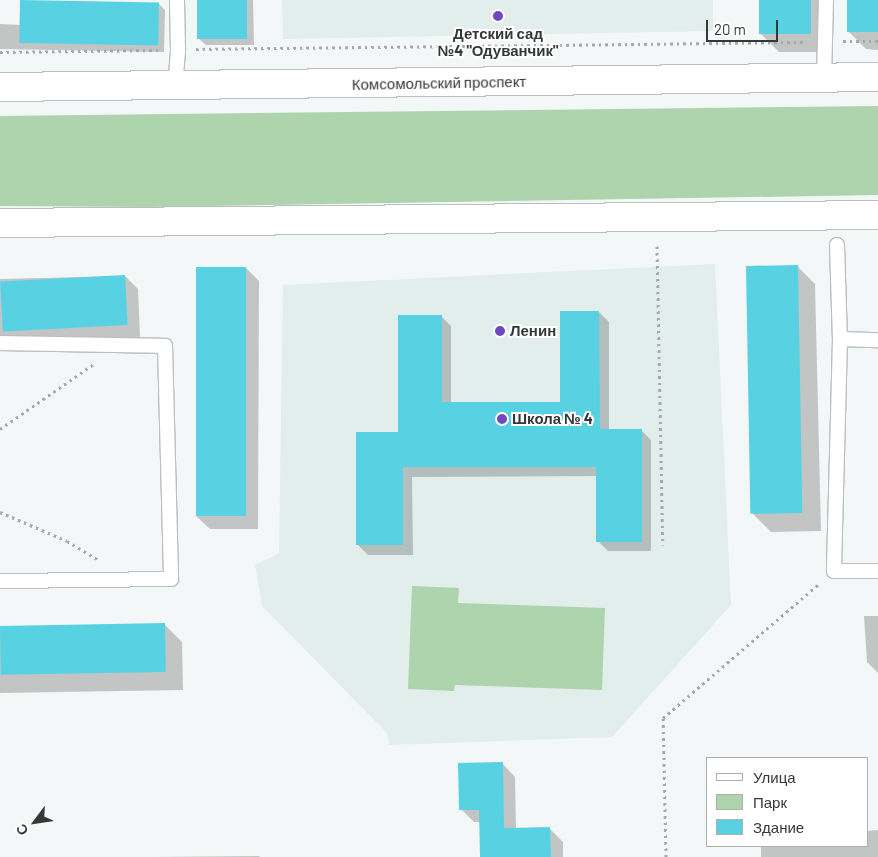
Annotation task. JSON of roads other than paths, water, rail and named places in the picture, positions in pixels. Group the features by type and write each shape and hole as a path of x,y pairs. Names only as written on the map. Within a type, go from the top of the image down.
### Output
{"main road":[{"name":"Комсомольский проспект","path":"0,87 878,77"},
{"path":"0,223 878,215"}],"lane":[{"path":"175,86 178,49 176,0"},
{"path":"824,77 826,0"},
{"path":"837,245 840,339 834,571 878,571"},
{"path":"840,339 878,340"},
{"path":"0,344 165,346 171,579 0,580"}],"place":[{"name":"Детский сад №4 \"Одуванчик\"","path":"498,16"},
{"name":"Ленин","path":"500,331"},
{"name":"Школа № 4","path":"502,419"}]}
